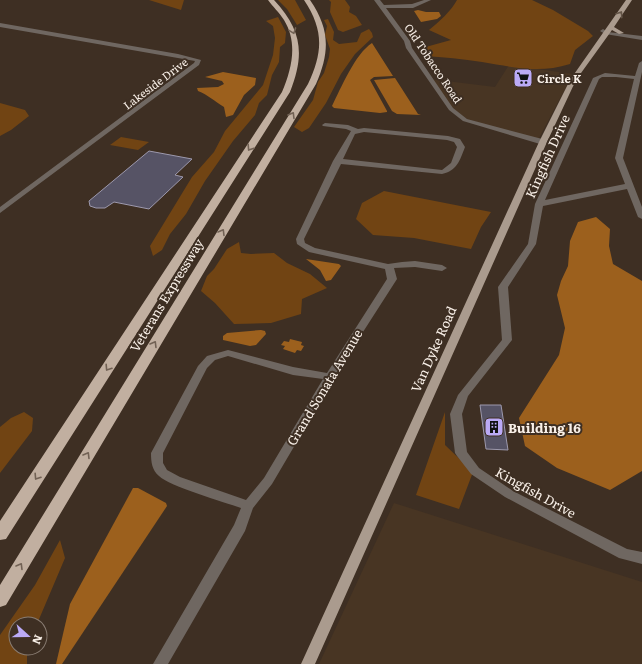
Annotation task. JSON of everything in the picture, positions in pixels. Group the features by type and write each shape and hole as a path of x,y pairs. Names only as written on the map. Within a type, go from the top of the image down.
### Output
{"highway":[{"name":"Veterans Expressway","path":"0,534 292,81 297,62 296,43 288,20 271,0"},
{"name":"Veterans Expressway","path":"0,600 315,77 322,58 323,40 319,20 307,0"}],"main road":[{"name":"Van Dyke Road","path":"308,664 543,142 573,80 629,0"},
{"name":"Van Dyke Road","path":"607,30 616,7"}],"street":[{"name":"Old Tobacco Road","path":"377,0 407,41 409,48 451,109 465,120 543,142"},
{"name":"Old Tobacco Road","path":"382,7 413,6 428,0"},
{"name":"Lakeside Drive","path":"0,25 198,60 197,64 0,212"},
{"path":"607,30 642,37"},
{"path":"607,30 642,37"},
{"path":"642,63 637,78 619,158 642,218"},
{"name":"Kingfish Drive","path":"637,78 607,74 600,75 596,78 539,204 532,244 503,288 506,340 463,395 456,414 461,453 475,471 509,494 624,554 642,558"},
{"path":"325,125 348,127 356,131 371,130 448,138 457,141 461,147 453,166 447,171 442,172 337,161"},
{"path":"356,131 352,133 337,161 300,240 301,244 312,250 388,268 401,263 442,268"},
{"path":"539,204 629,186"},
{"name":"Grand Sonata Avenue","path":"160,664 240,527 248,506 268,480 330,377 392,279 392,272 388,268"},
{"path":"248,506 176,480 163,473 157,464 157,453 203,366 211,358 228,353 292,371 330,377"}],"shaded area":[{"path":"149,0 184,0 181,10"},
{"path":"278,0 295,0 306,20 297,25 287,9"},
{"path":"329,0 345,0 350,7 349,12 356,16 362,25 343,32 338,30 330,12 331,2"},
{"path":"457,0 532,0 553,10 588,31 593,36 575,50 570,64 548,69 526,69 468,60 424,56 418,51 422,48 451,40 429,30 448,12"},
{"path":"418,10 426,12 439,12 441,16 437,19 421,22 414,11"},
{"path":"278,17 286,32 285,43 280,47 279,62 272,75 267,95 259,103 255,115 233,141 205,181 186,214 170,234 162,250 153,256 150,246 192,177 214,152 225,131 263,85 273,55 275,38 273,26 266,21"},
{"path":"328,19 334,32 333,40 339,44 357,42 361,33 369,29 373,37 355,54 341,74 326,103 309,128 302,132 294,127 313,100 318,82 324,73 329,57 330,49 325,35 327,26 324,20"},
{"path":"372,43 393,76 374,77 370,80 387,112 380,113 334,108 332,106 354,63"},
{"path":"509,65 573,74 538,140 467,119 452,108 430,79 495,87"},
{"path":"223,72 256,78 255,85 244,95 233,115 226,117 224,107 198,91 197,88 218,87 224,84 222,81 205,77"},
{"path":"395,78 418,114 421,115 397,114 392,111 374,80"},
{"path":"0,103 25,110 29,116 11,130 0,136"},
{"path":"121,137 149,142 138,150 110,145"},
{"path":"384,191 491,212 481,227 471,249 414,238 373,235 356,219 362,203"},
{"path":"596,217 610,229 609,246 613,264 642,281 642,471 610,490 557,468 525,446 519,418 559,355 565,328 557,295 561,281 568,266 570,241 578,222"},
{"path":"239,242 241,253 274,253 287,263 310,274 327,288 302,299 301,314 271,323 234,324 215,303 201,291 207,276 214,269 227,249"},
{"path":"306,259 339,264 341,266 331,280 326,281 320,270"},
{"path":"261,330 265,331 266,334 256,345 250,346 223,340 223,336 227,333"},
{"path":"290,339 302,342 301,345 304,346 301,351 297,350 295,353 283,349 285,346 281,345 284,341 289,342"},
{"path":"24,412 33,418 32,431 0,473 0,427 11,418"},
{"path":"445,412 445,445 473,472 459,509 416,495"},
{"path":"133,488 138,488 166,503 167,506 62,664 56,664 70,604"},
{"path":"394,503 642,582 642,664 319,664"},
{"path":"60,540 65,558 40,616 13,616 35,585"},
{"path":"8,624 8,656 27,656 27,664 0,664 0,635"}],"building":[{"path":"149,151 192,159 175,175 183,177 149,209 114,202 105,208 90,206 89,201"},
{"name":"Building 16","path":"480,405 501,405 508,450 486,449"}],"place":[{"name":"Circle K","path":"523,78"},
{"name":"Building 16","path":"494,427"}]}
